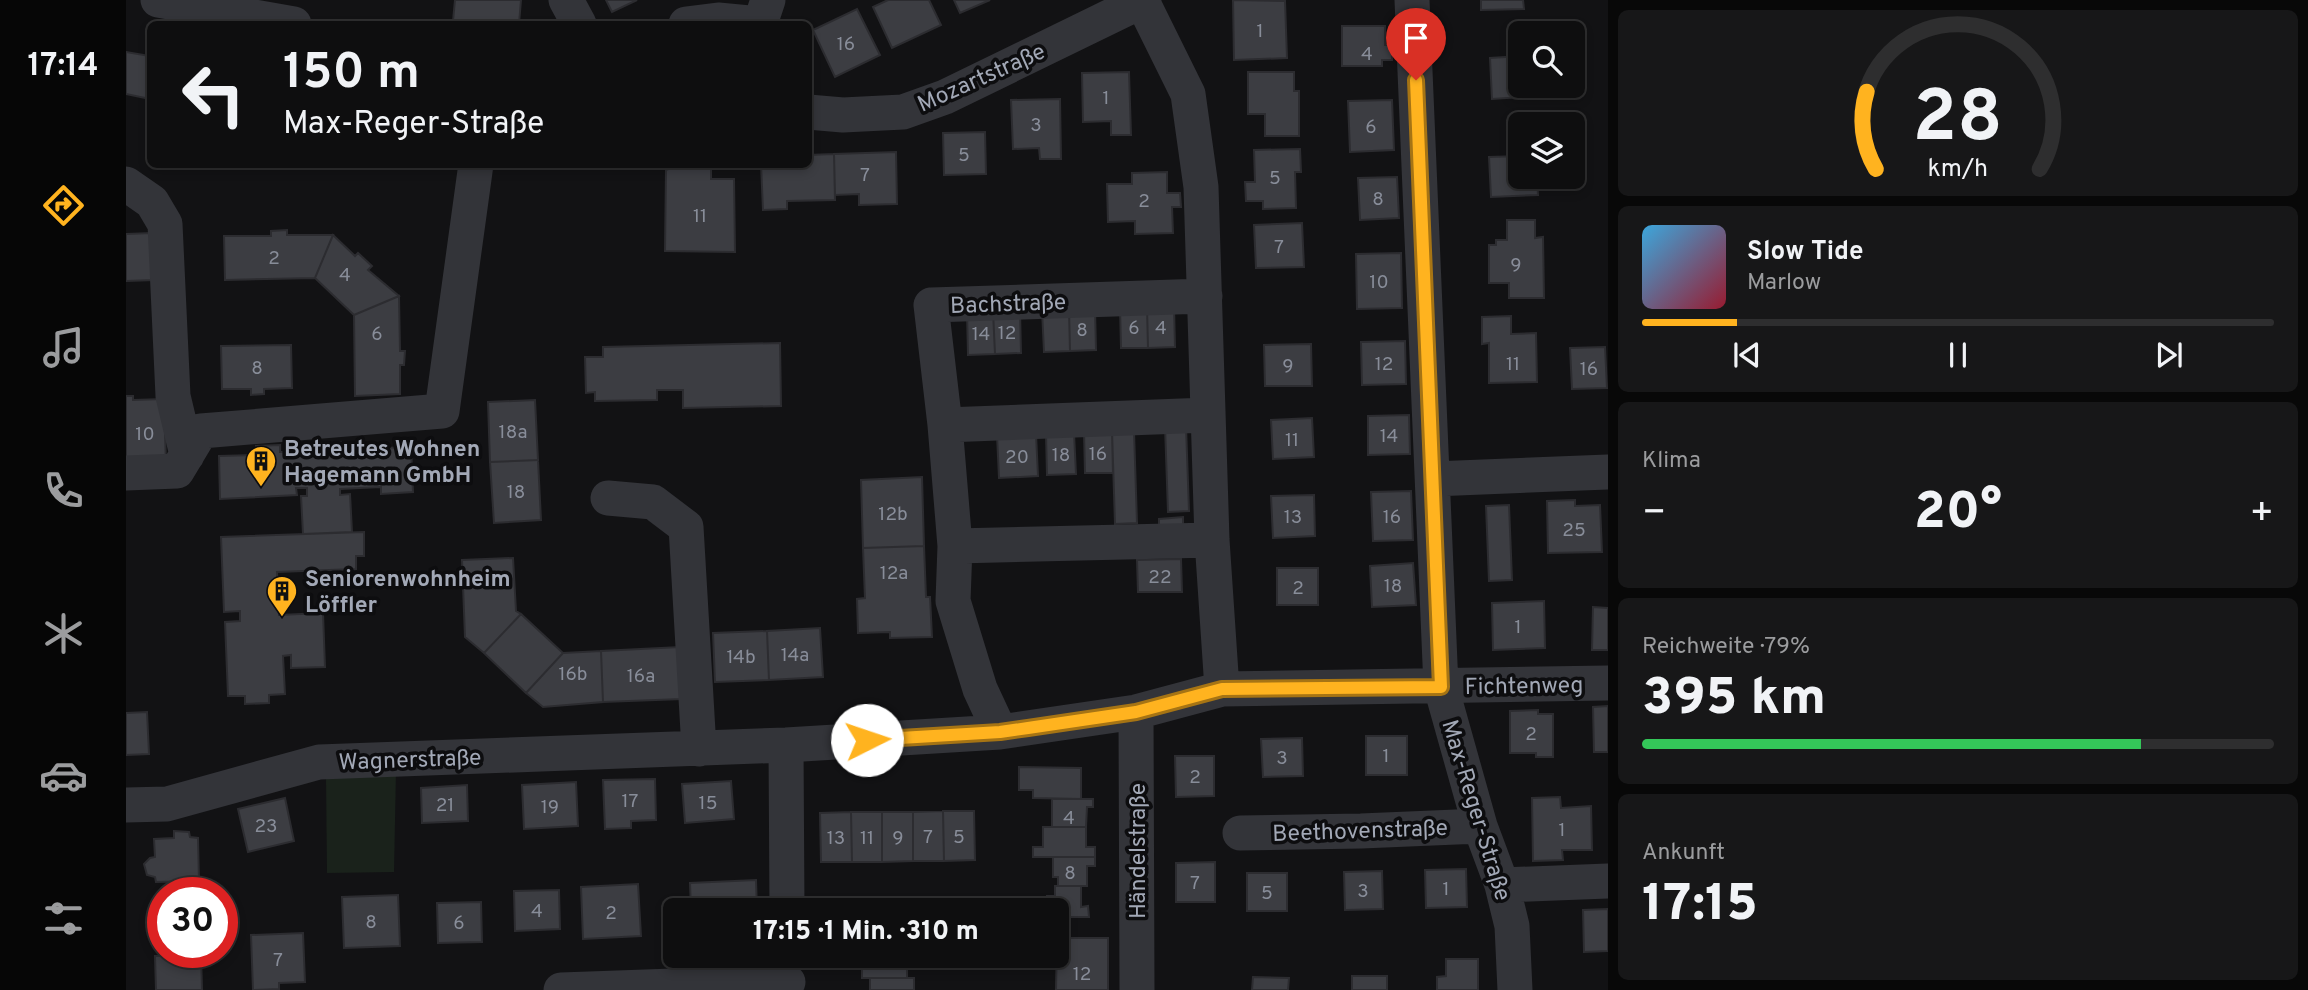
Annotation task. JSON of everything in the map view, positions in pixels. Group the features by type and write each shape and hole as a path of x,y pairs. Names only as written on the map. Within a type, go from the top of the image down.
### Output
{"street":[{"path":"158,0 277,21"},
{"path":"566,0 577,21"},
{"path":"761,21 768,0"},
{"name":"Max-Reger-Straße","path":"1412,0 1441,687 1480,826 1502,884 1512,926 1514,990"},
{"path":"1143,1 1188,94 1201,187 1212,540 1222,689"},
{"name":"Mozartstraße","path":"812,112 843,115 903,112 945,97 1143,1"},
{"path":"710,21 728,21"},
{"path":"126,473 177,471 201,431 442,411 475,168"},
{"path":"126,184 152,202 165,224 173,396 187,455"},
{"name":"Bachstraße","path":"1000,732 980,689 954,601 956,546 932,305 1205,296"},
{"path":"945,425 1208,415"},
{"path":"1433,479 1608,472"},
{"path":"608,498 653,502 686,527 699,749"},
{"path":"956,546 1212,540"},
{"name":"Fichtenweg","path":"1441,687 1608,683"},
{"name":"Wagnerstraße","path":"126,805 167,804 319,762 699,749 1000,732 1136,712 1222,689 1441,687"},
{"name":"Händelstraße","path":"1136,712 1137,990"},
{"path":"786,745 788,898"},
{"name":"Beethovenstraße","path":"1240,833 1480,826"},
{"path":"1502,884 1608,881"},
{"path":"561,990 788,976"}],"shaded area":[{"path":"396,770 394,872 327,873 326,776"}],"building":[{"path":"455,0 521,0 519,21 453,21"},
{"path":"606,0 637,0 612,12"},
{"path":"888,0 929,0 941,25 892,48 873,7"},
{"path":"954,0 990,0 960,13"},
{"path":"1233,0 1285,1 1287,58 1234,60"},
{"path":"1481,0 1523,0 1524,9 1481,10"},
{"path":"857,9 880,55 835,77 813,30"},
{"path":"1342,26 1385,26 1385,45 1392,45 1392,60 1382,60 1382,66 1342,66"},
{"path":"126,52 147,56 147,98 126,94"},
{"path":"1508,57 1508,98 1492,99 1490,58"},
{"path":"1129,72 1131,135 1111,135 1111,121 1083,122 1082,73"},
{"path":"1248,72 1294,72 1294,91 1299,91 1299,136 1265,136 1265,114 1248,114"},
{"path":"1060,99 1061,159 1040,159 1039,148 1013,149 1011,100"},
{"path":"1392,100 1394,150 1350,152 1348,101"},
{"path":"985,132 986,174 944,175 943,133"},
{"path":"1300,149 1301,172 1295,172 1296,208 1263,209 1263,201 1246,201 1245,182 1255,182 1254,150"},
{"path":"896,152 897,204 859,205 859,194 835,195 834,154"},
{"path":"834,154 835,200 787,201 787,209 763,210 761,168 812,168 812,155"},
{"path":"1508,156 1508,189 1538,189 1538,195 1491,197 1489,157"},
{"path":"711,168 711,179 734,179 735,252 665,251 666,170"},
{"path":"1167,172 1167,193 1180,193 1181,207 1172,207 1173,233 1135,234 1135,221 1108,222 1107,184 1132,184 1132,173"},
{"path":"1397,177 1399,218 1360,220 1358,178"},
{"path":"1507,220 1535,220 1535,238 1543,237 1544,298 1509,298 1509,283 1489,283 1489,245 1496,245 1496,240 1507,240"},
{"path":"1302,223 1304,267 1256,268 1254,225"},
{"path":"287,230 287,235 333,235 315,278 225,280 224,236 271,236 271,231"},
{"path":"152,233 154,280 126,281 126,234"},
{"path":"333,235 355,256 358,253 372,266 368,270 399,296 354,315 315,278"},
{"path":"1401,253 1402,308 1357,309 1356,254"},
{"path":"399,296 400,351 405,351 404,365 400,365 400,394 355,396 354,315"},
{"path":"1174,306 1175,347 1148,348 1147,307"},
{"path":"1120,307 1147,307 1148,348 1121,348"},
{"path":"1095,308 1096,350 1070,351 1069,309"},
{"path":"1069,309 1070,351 1044,352 1042,310"},
{"path":"1020,310 1021,353 995,354 993,311"},
{"path":"993,311 995,354 968,355 967,312"},
{"path":"1511,316 1511,334 1536,333 1537,382 1489,383 1489,343 1482,344 1482,317"},
{"path":"1405,341 1406,384 1362,385 1361,342"},
{"path":"780,343 781,406 683,408 683,390 657,390 657,400 595,401 595,392 586,393 585,357 603,357 603,347"},
{"path":"1311,344 1312,386 1265,386 1264,345"},
{"path":"291,345 292,388 264,389 264,394 251,395 251,389 222,389 221,346"},
{"path":"1605,347 1607,388 1572,389 1570,348"},
{"path":"126,396 133,396 133,400 164,399 166,465 126,467"},
{"path":"535,400 538,460 490,462 488,402"},
{"path":"1409,415 1410,454 1368,455 1368,416"},
{"path":"1312,418 1314,457 1273,459 1271,420"},
{"path":"1165,426 1186,426 1189,511 1168,512"},
{"path":"1112,431 1134,431 1137,523 1115,524"},
{"path":"1112,431 1113,473 1085,473 1084,432"},
{"path":"1074,433 1076,474 1047,475 1046,434"},
{"path":"1036,434 1038,476 999,478 997,435"},
{"name":"Betreutes Wohnen Hagemann GmbH","path":"350,442 350,449 411,447 413,492 381,494 381,487 340,489 340,495 350,494 352,532 303,534 301,496 307,496 307,488 296,488 297,495 220,499 219,456 256,455 256,446 280,445 280,452 299,451 299,444"},
{"path":"538,460 541,520 494,523 490,462"},
{"path":"922,477 924,546 863,548 861,480"},
{"path":"1411,491 1413,540 1373,541 1371,492"},
{"path":"1314,495 1315,536 1273,538 1271,496"},
{"path":"1575,500 1575,506 1600,505 1602,552 1548,553 1547,501"},
{"path":"1509,505 1512,580 1489,581 1486,506"},
{"path":"1183,517 1183,531 1159,533 1159,519"},
{"name":"Seniorenwohnheim Löffler","path":"364,532 364,556 356,556 356,569 277,572 279,615 323,613 325,667 291,668 291,655 283,656 285,694 269,695 269,703 245,704 245,696 228,696 225,622 240,621 240,611 224,612 221,537"},
{"path":"924,546 926,597 930,597 932,637 890,638 890,632 858,633 857,599 865,598 863,548"},
{"path":"513,558 516,611 521,614 484,653 465,637 462,560"},
{"path":"1181,559 1182,592 1138,592 1137,560"},
{"path":"1413,563 1416,605 1372,607 1370,566"},
{"path":"1277,568 1318,568 1318,605 1277,605"},
{"path":"1544,601 1545,648 1493,650 1492,603"},
{"path":"1593,607 1608,608 1608,650 1592,650"},
{"path":"521,614 563,653 526,693 484,653"},
{"path":"820,628 823,677 769,680 767,631"},
{"path":"767,631 769,680 715,682 713,633"},
{"path":"680,647 682,699 603,702 601,651"},
{"path":"601,651 603,702 543,707 526,693 563,653"},
{"path":"1608,706 1608,752 1594,752 1593,707"},
{"path":"1538,710 1538,714 1553,714 1553,757 1536,757 1536,753 1510,753 1510,711"},
{"path":"147,712 149,754 126,755 126,713"},
{"path":"1366,736 1407,736 1407,775 1366,775"},
{"path":"1302,738 1303,776 1263,777 1261,739"},
{"path":"1175,756 1214,756 1214,796 1176,797"},
{"path":"1019,767 1081,768 1081,799 1033,798 1033,790 1019,790"},
{"path":"655,779 656,820 631,821 631,828 605,829 603,780"},
{"path":"731,781 734,819 685,823 682,784"},
{"path":"576,782 578,826 524,829 522,785"},
{"path":"467,785 468,821 422,823 421,788"},
{"path":"1560,797 1561,808 1591,806 1592,850 1562,850 1563,860 1533,861 1532,798"},
{"path":"285,798 294,841 248,852 238,809"},
{"path":"1052,799 1093,799 1093,807 1087,807 1086,827 1052,827"},
{"path":"943,811 974,811 975,860 944,861"},
{"path":"943,811 944,861 913,861 913,812"},
{"path":"851,812 882,812 882,862 852,862"},
{"path":"851,812 852,862 821,862 820,813"},
{"path":"882,812 913,812 913,861 882,862"},
{"path":"1043,827 1086,827 1086,847 1095,847 1095,857 1033,857 1033,847 1043,847"},
{"path":"174,831 189,832 190,837 198,838 199,877 147,875 144,864 155,857 154,839 174,838"},
{"path":"1053,857 1095,857 1095,866 1087,866 1087,886 1058,886 1058,877 1053,877"},
{"path":"1215,862 1215,902 1176,902 1176,863"},
{"path":"1466,869 1467,907 1426,908 1425,870"},
{"path":"1382,871 1383,909 1345,910 1344,872"},
{"path":"1247,873 1287,873 1287,911 1247,911"},
{"path":"756,880 757,898 691,898 690,883"},
{"path":"638,884 641,936 583,939 581,887"},
{"path":"1055,886 1081,886 1081,907 1088,906 1089,917 1069,917 1069,898 1047,898 1055,896"},
{"path":"559,890 560,929 515,931 514,891"},
{"path":"398,895 400,946 344,948 342,897"},
{"path":"481,902 482,942 438,943 437,903"},
{"path":"1608,909 1608,951 1584,952 1583,910"},
{"path":"303,933 305,982 279,983 279,989 253,990 251,935"},
{"path":"1069,938 1108,938 1108,990 1056,990 1056,968 1069,968"},
{"path":"1446,959 1478,959 1478,990 1437,990 1437,977 1446,976"},
{"path":"155,968 201,968 202,990 156,990"},
{"path":"862,968 907,968 907,978 862,978"},
{"path":"1352,976 1387,976 1387,990 1352,990"},
{"path":"1253,977 1289,978 1288,990 1252,990"},
{"path":"870,978 914,978 914,990 870,990"}],"place":[{"name":"Betreutes Wohnen Hagemann GmbH","path":"261,488"},
{"name":"Seniorenwohnheim Löffler","path":"282,618"}],"route":[{"path":"867,740 1028,728 1136,712 1222,689 1441,687 1416,80"}]}
